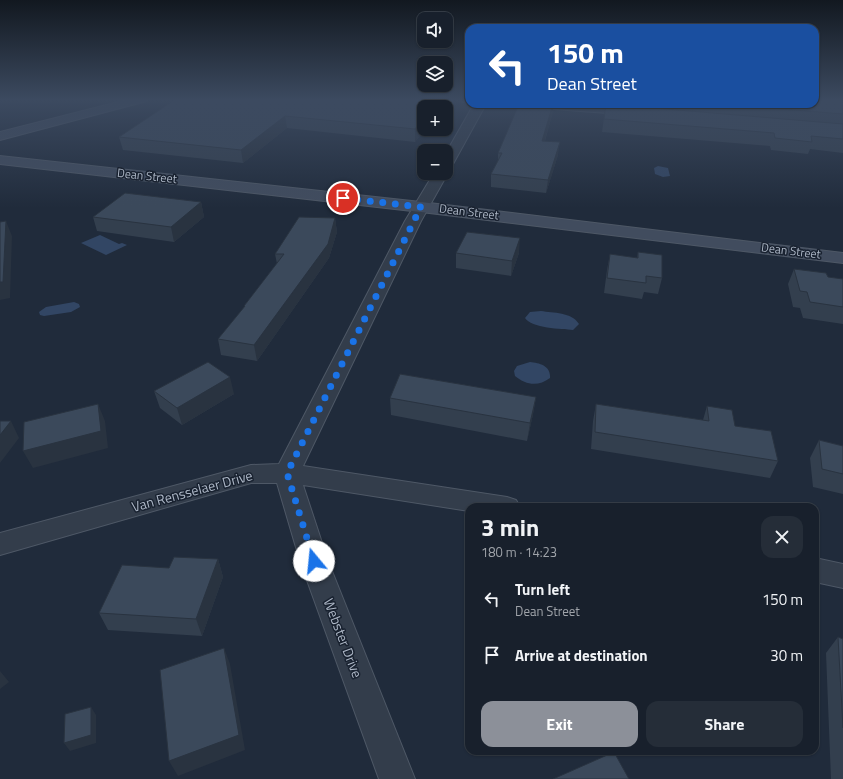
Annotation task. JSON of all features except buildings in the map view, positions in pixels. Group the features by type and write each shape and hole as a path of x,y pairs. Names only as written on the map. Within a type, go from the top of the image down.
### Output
{"street":[{"path":"453,152 462,135"},
{"name":"Dean Street","path":"0,160 421,207 843,258"},
{"path":"287,473 421,207 437,180"},
{"name":"Van Rensselaer Drive","path":"0,544 251,474 287,473 481,503"},
{"name":"Webster Drive","path":"287,473 314,561 397,779"},
{"path":"819,571 843,576"}],"water":[{"path":"658,166 668,168 670,176 663,177 655,174 654,168"},
{"path":"100,235 119,244 122,243 127,245 106,255 81,243"},
{"path":"74,302 79,304 80,307 71,312 44,316 40,315 39,312 46,307"},
{"path":"541,311 567,315 576,320 579,324 573,330 555,328 533,324 525,318 530,312"},
{"path":"530,362 541,364 547,368 550,378 541,383 532,384 515,376 514,371 517,366"}],"route":[{"path":"314,561 287,473 421,207 343,198"}]}
